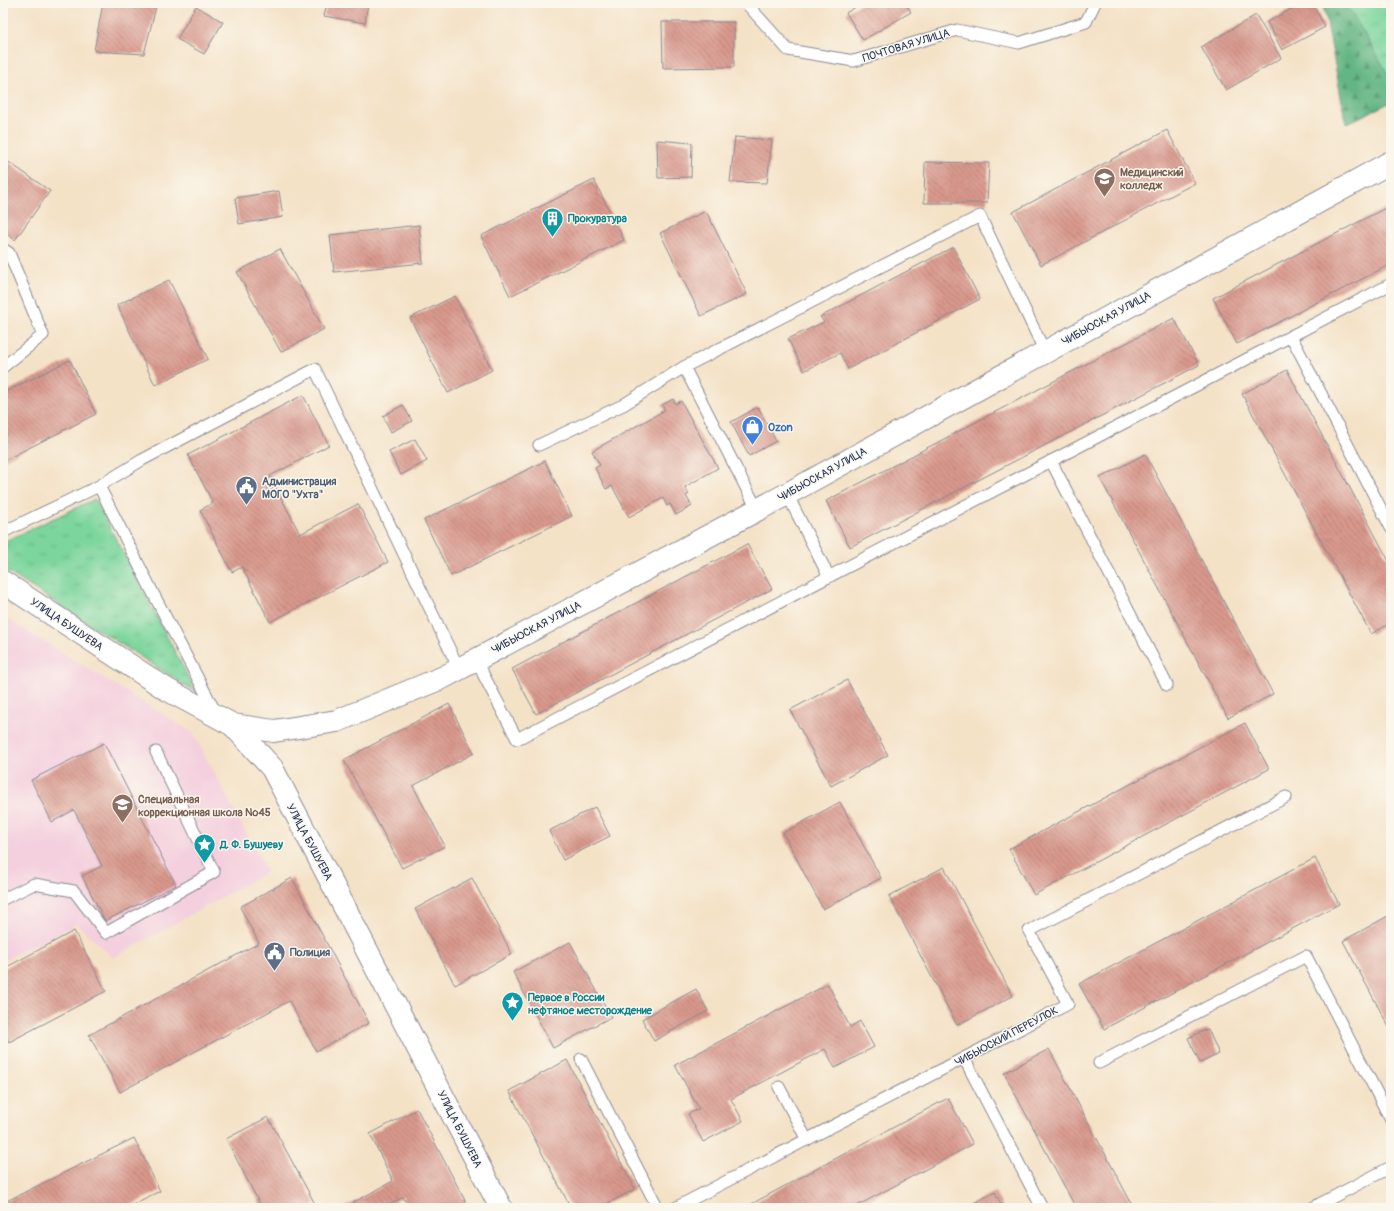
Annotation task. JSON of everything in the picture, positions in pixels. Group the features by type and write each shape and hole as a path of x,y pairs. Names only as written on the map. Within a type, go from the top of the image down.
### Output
{"street":[{"name":"ЧИБЬЮСКАЯ УЛИЦА","path":"226,721 274,731 337,721 444,677 459,669 480,666 757,509 789,500 1045,352 1391,162"},
{"name":"УЛИЦА БУШУЕВА","path":"3,582 166,690 226,721 272,768 501,1208"}],"lane":[{"name":"ПОЧТОВАЯ УЛИЦА","path":"746,3 788,50 854,61 957,30 1019,43 1086,22 1095,3"},
{"path":"539,445 623,405 684,367 980,216 1045,352"},
{"path":"3,250 8,253 43,335 3,367"},
{"path":"480,666 517,739 1391,284"},
{"path":"1291,336 1391,528"},
{"path":"684,367 757,509"},
{"path":"3,532 99,486 142,460 315,369 459,669"},
{"path":"1051,461 1167,685"},
{"path":"99,486 154,595 226,721"},
{"path":"789,500 829,576"},
{"path":"3,899 34,884 74,891 106,933 214,872 156,752"},
{"name":"ЧИБЬЮСКИЙ ПЕРЕУЛОК","path":"675,1208 1068,1004 1030,931 1286,797"},
{"path":"1099,1064 1306,956 1391,1120"},
{"path":"964,1058 1042,1208"},
{"path":"581,1059 658,1208"},
{"path":"779,1087 807,1140"},
{"path":"1312,1208 1391,1167"}],"shaded area":[{"name":"Специальная коррекционная школа №45","path":"3,616 193,733 267,872 113,958 77,924 3,961"}],"green space":[{"path":"1321,3 1390,3 1391,102 1346,124 1325,12"},
{"path":"1346,3 1391,3 1391,79"},
{"path":"95,499 196,692 3,569 3,542"}],"building":[{"path":"103,3 157,3 144,54 94,51"},
{"path":"327,3 368,3 365,23 324,16"},
{"path":"862,3 905,3 911,12 863,40 846,13"},
{"path":"1303,3 1312,3 1325,27 1282,50 1267,22"},
{"path":"196,6 223,22 204,54 177,39"},
{"path":"1256,15 1281,58 1226,90 1201,47"},
{"path":"662,22 734,22 734,67 663,68"},
{"name":"Медицинский колледж","path":"1167,130 1195,183 1041,265 1013,212"},
{"path":"735,137 772,140 767,183 730,182"},
{"path":"657,140 692,143 691,177 658,178"},
{"path":"3,158 50,191 15,240 3,231"},
{"path":"925,162 989,163 987,203 924,203"},
{"name":"Прокуратура","path":"594,180 624,240 510,296 481,236"},
{"path":"279,191 283,217 239,224 235,198"},
{"path":"1391,205 1391,264 1237,344 1213,298"},
{"path":"706,211 747,294 701,316 660,233"},
{"path":"419,225 423,263 334,272 330,235"},
{"path":"953,247 980,299 848,369 840,353 804,371 788,339 824,322 820,317"},
{"path":"280,249 324,329 281,352 237,272"},
{"path":"169,280 208,359 155,385 117,305"},
{"path":"455,296 492,370 448,393 410,318"},
{"path":"1174,318 1199,365 850,547 826,501"},
{"path":"70,360 96,414 3,461 3,393"},
{"path":"1287,370 1391,565 1391,623 1371,634 1242,394"},
{"name":"Администрация МОГО \"Ухта\"","path":"303,395 329,445 270,476 300,534 358,504 388,562 270,622 242,567 232,572 200,510 213,503 188,455"},
{"path":"673,399 676,404 681,401 718,468 685,487 689,494 686,496 692,506 676,515 670,504 667,506 663,498 629,517 612,486 606,489 595,468 600,465 592,451 665,410 662,405"},
{"path":"403,405 412,421 391,432 383,416"},
{"path":"758,407 776,441 749,456 731,422"},
{"path":"415,439 427,461 401,475 389,452"},
{"path":"1145,454 1273,694 1228,718 1100,478"},
{"path":"545,461 572,516 451,576 424,520"},
{"path":"747,544 772,589 536,714 512,669"},
{"path":"847,680 888,755 831,786 790,710"},
{"path":"449,704 474,753 413,786 445,846 402,868 344,760"},
{"path":"1245,723 1269,769 1034,895 1009,849"},
{"path":"104,743 176,885 105,921 82,876 102,866 74,810 52,822 31,780"},
{"path":"840,802 881,878 823,909 783,833"},
{"path":"595,807 610,836 563,860 549,831"},
{"path":"1315,858 1339,904 1104,1029 1079,984"},
{"path":"944,867 1013,996 957,1025 889,896"},
{"name":"Полиция","path":"292,878 369,1023 316,1051 289,1001 120,1092 89,1035 259,943 240,907"},
{"path":"472,878 512,954 455,985 415,909"},
{"path":"1388,916 1391,921 1391,1031 1343,941"},
{"path":"74,931 106,991 9,1042 3,1030 3,969"},
{"path":"570,942 611,1017 553,1048 513,972"},
{"path":"828,984 850,1027 860,1021 874,1047 835,1068 825,1049 731,1099 743,1121 703,1142 688,1114 699,1109 675,1065"},
{"path":"696,989 708,1011 654,1041 642,1019"},
{"path":"1208,1029 1219,1054 1200,1063 1188,1038"},
{"path":"1049,1049 1134,1208 1076,1208 1004,1073"},
{"path":"567,1060 635,1189 599,1208 571,1208 509,1091"},
{"path":"948,1098 973,1144 853,1208 744,1208"},
{"path":"417,1109 469,1208 409,1208 403,1197 384,1208 343,1208 393,1181 370,1134"},
{"path":"268,1117 315,1204 308,1208 262,1208 226,1139"},
{"path":"134,1138 160,1191 125,1208 3,1208 3,1203"},
{"path":"995,1192 1003,1208 964,1208"}],"place":[{"name":"Медицинский колледж","path":"1104,198"},
{"name":"Прокуратура","path":"552,238"},
{"name":"Ozon","path":"752,446"},
{"name":"Администрация МОГО \"Ухта\"","path":"246,506"},
{"name":"Специальная коррекционная школа №45","path":"122,824"},
{"name":"Д. Ф. Бушуеву","path":"205,864"},
{"name":"Полиция","path":"274,972"},
{"name":"Первое в России нефтяное месторождение","path":"512,1022"}]}
